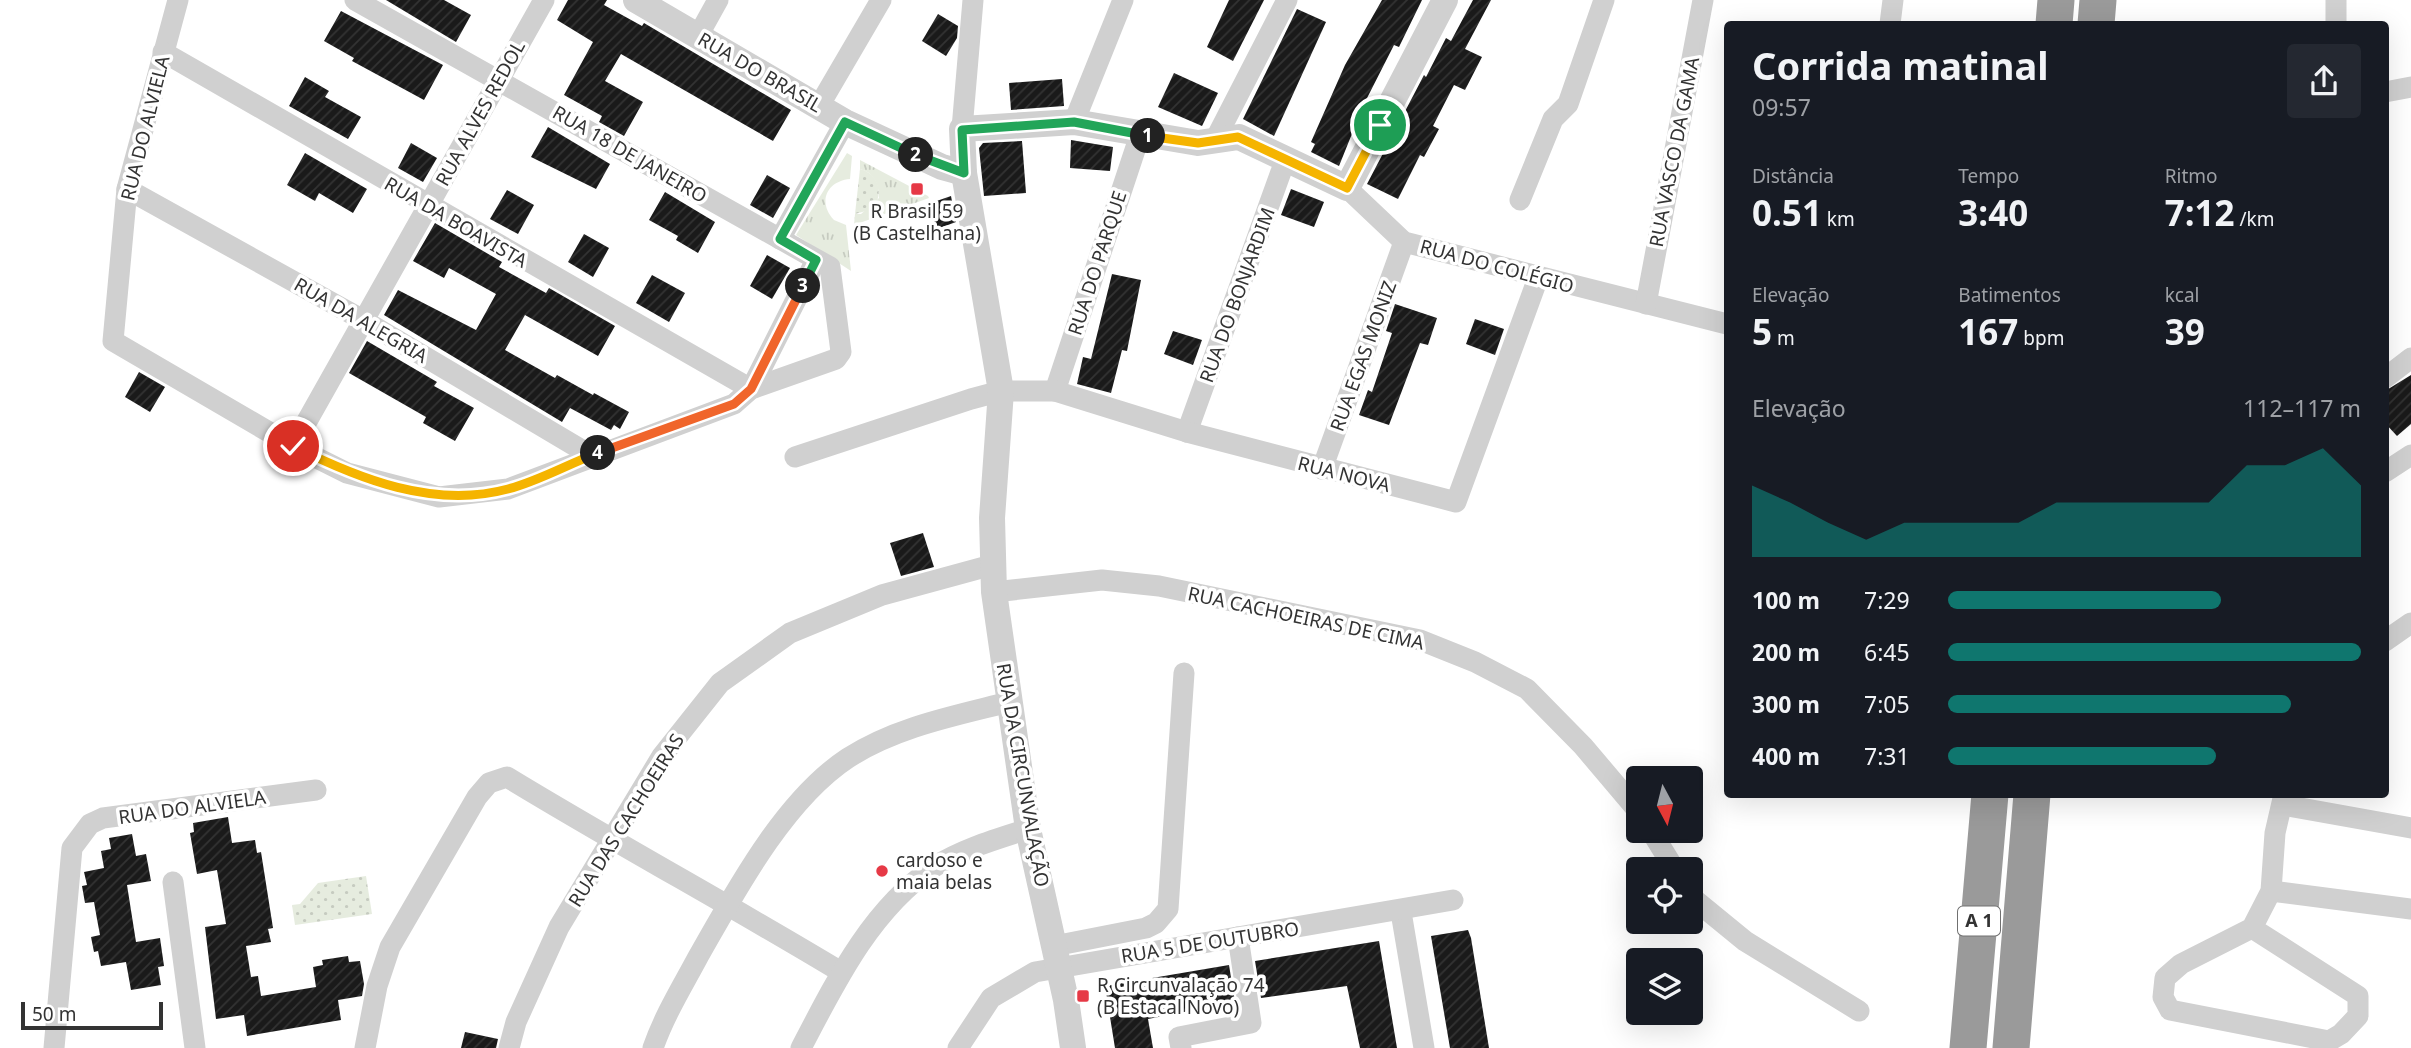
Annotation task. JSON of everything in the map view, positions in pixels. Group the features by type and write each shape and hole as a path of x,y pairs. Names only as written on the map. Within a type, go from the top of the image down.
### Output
{"highway":[{"path":"2054,21 2056,0"},
{"path":"2096,21 2098,0"},
{"name":"A 1","path":"1968,1048 1990,798"},
{"name":"A 1","path":"2011,1048 2032,798"}],"street":[{"name":"RUA DO ALVIELA","path":"178,0 127,189 113,341 293,446"},
{"name":"RUA 18 DE JANEIRO","path":"355,0 830,267 841,352 836,359 751,389"},
{"name":"RUA ALVES REDOL","path":"293,446 544,0"},
{"name":"RUA DO BRASIL","path":"636,0 845,122 942,167 964,173"},
{"path":"698,36 719,0"},
{"path":"819,106 881,0"},
{"path":"962,130 973,0"},
{"path":"1074,122 1123,0"},
{"path":"1216,138 1287,0"},
{"path":"1347,188 1445,0"},
{"path":"1520,200 1553,119 1568,104 1604,0"},
{"name":"RUA VASCO DA GAMA","path":"1646,304 1703,0"},
{"path":"1890,21 1893,0"},
{"path":"2336,0 2336,21"},
{"name":"RUA DA BOAVISTA","path":"163,52 427,206 751,389"},
{"path":"2389,91 2411,87"},
{"path":"780,239 845,122"},
{"name":"RUA DO COLÉGIO","path":"962,130 1074,122 1198,143 1216,138 1238,137 1347,188 1404,242 1724,323"},
{"name":"RUA DA CIRCUNVALAÇÃO","path":"962,130 964,173 1001,391 992,565 995,592 1028,829 1073,1048"},
{"name":"RUA DO PARQUE","path":"1055,391 1140,135"},
{"name":"RUA DO BONJARDIM","path":"1187,432 1286,158"},
{"name":"RUA DA ALEGRIA","path":"127,189 363,320 592,456"},
{"name":"RUA EGAS MONIZ","path":"1322,469 1404,242"},
{"path":"293,446 347,473 439,497 508,489 734,404 751,389 816,260"},
{"name":"RUA NOVA","path":"795,457 1001,391 1055,391 1187,432 1456,502 1538,278"},
{"path":"2389,375 2411,358"},
{"path":"2389,469 2411,455"},
{"name":"RUA DAS CACHOEIRAS","path":"509,1048 516,1023 559,927 662,755 720,683 790,633 882,595 992,565"},
{"name":"RUA CACHOEIRAS DE CIMA","path":"995,592 1102,580 1159,586 1420,640 1475,662 1527,689 1583,746 1626,797"},
{"path":"2389,638 2411,623"},
{"path":"1056,957 1146,928 1156,923 1168,909 1184,673"},
{"path":"653,1048 661,1025 728,904 790,811 847,759 904,730 1009,702"},
{"path":"365,1048 377,986 390,947 428,878 489,783 507,777 610,840 728,904 841,972"},
{"name":"RUA DO ALVIELA","path":"54,1048 72,848 90,824 103,818 316,790"},
{"path":"2252,928 2358,996 2358,1016 2341,1034 2329,1041 2171,1010 2163,997 2165,978 2181,964 2252,928 2271,891 2274,833 2283,800 2411,828"},
{"path":"801,1048 841,972 899,895 935,866 985,843 1028,829"},
{"path":"173,882 195,1048"},
{"path":"2271,891 2411,909"},
{"name":"RUA 5 DE OUTUBRO","path":"958,1048 991,998 1056,957 1238,937 1401,912 1453,901"},
{"path":"1703,907 1745,941 1859,1011"},
{"path":"1401,912 1424,1048"},
{"path":"1181,1048 1179,1038 1251,1023 1238,937"}],"green space":[{"path":"847,153 852,156 850,179 830,188 826,206 834,220 846,225 851,271 796,235"},
{"path":"860,160 929,198 854,225 855,214 861,214 879,198 875,179 860,169"},
{"path":"860,169 872,175 879,191 873,209 855,214"},
{"path":"366,876 372,914 295,925 292,905 300,904 318,883"}],"building":[{"path":"386,0 444,0 471,15 456,42"},
{"path":"568,0 607,0 604,5 642,26 644,23 791,110 773,141 621,54 605,81 643,102 624,136 599,122 602,116 564,95 593,42 557,20"},
{"path":"1229,0 1264,0 1233,61 1207,47"},
{"path":"1382,0 1422,0 1399,47 1394,45 1364,104 1339,166 1311,152 1315,144 1311,142 1345,65"},
{"path":"1473,0 1491,0 1465,49 1482,57 1465,90 1454,85 1433,126 1439,129 1424,157 1420,155 1398,199 1367,184 1424,75 1426,77 1446,38 1451,41"},
{"path":"1297,9 1326,22 1274,136 1243,119"},
{"path":"341,11 443,65 424,100 352,61 354,58 324,41"},
{"path":"938,14 958,26 957,38 946,56 922,41"},
{"path":"1174,73 1218,93 1202,126 1158,107"},
{"path":"305,77 329,91 325,97 361,117 348,139 289,106"},
{"path":"1062,79 1064,106 1011,110 1009,83"},
{"path":"548,127 610,164 596,189 531,157"},
{"path":"1071,140 1113,147 1110,171 1070,168"},
{"path":"1022,141 1026,193 984,196 979,148 983,143"},
{"path":"411,143 437,158 423,182 398,168"},
{"path":"305,153 367,189 353,213 319,193 315,201 287,185"},
{"path":"767,175 790,188 773,218 750,205"},
{"path":"1291,189 1324,202 1314,227 1281,215"},
{"path":"507,190 534,205 518,234 490,219"},
{"path":"665,192 715,222 698,253 676,240 678,236 649,220"},
{"path":"951,196 956,222 937,229 928,204"},
{"path":"435,223 502,262 499,267 546,293 549,288 615,326 598,356 525,315 505,350 555,378 557,375 629,412 620,429 614,425 611,430 570,408 562,422 384,315 398,290 476,330 496,294 449,268 444,278 413,261"},
{"path":"584,234 609,248 593,277 568,262"},
{"path":"767,255 790,268 772,299 750,286"},
{"path":"1112,274 1141,280 1127,351 1122,350 1111,393 1077,384 1083,357 1091,359"},
{"path":"652,275 685,293 669,322 636,303"},
{"path":"1395,304 1437,318 1428,345 1420,343 1389,425 1359,415 1368,390 1372,392 1392,333 1386,331"},
{"path":"1475,319 1504,329 1495,355 1466,344"},
{"path":"1173,331 1202,340 1193,365 1164,354"},
{"path":"367,341 437,382 434,386 474,408 455,441 423,423 426,417 349,373"},
{"path":"139,372 165,387 150,412 125,397"},
{"path":"2411,375 2411,424 2397,436 2389,427 2389,389"},
{"path":"923,533 934,567 901,576 890,543"},
{"path":"228,817 232,843 255,840 257,853 261,852 273,928 268,929 271,942 246,946 251,977 258,976 261,996 316,987 313,967 323,965 322,960 348,956 349,962 360,961 364,984 362,996 338,1000 341,1020 247,1036 244,1015 216,1019 205,927 226,924 217,870 197,874 190,833 194,832 193,823"},
{"path":"132,834 136,856 146,854 151,881 127,885 136,942 160,938 164,966 158,967 161,985 131,990 126,962 101,966 98,951 94,952 91,937 100,935 94,902 85,903 82,886 87,885 84,872 104,868 101,851 111,849 109,838"},
{"path":"1468,930 1489,1048 1450,1048 1431,936"},
{"path":"1379,941 1397,1048 1360,1048 1347,986 1261,998 1255,961"},
{"path":"1229,965 1235,1002 1148,1019 1153,1048 1115,1048 1105,986"},
{"path":"465,1032 498,1039 496,1048 461,1048"}],"place":[{"name":"R Brasil 59 (B Castelhana)","path":"917,189"},
{"name":"cardoso e maia belas","path":"882,871"},
{"name":"R Circunvalação 74 (B Estacal Novo)","path":"1083,996"}],"route":[{"path":"293,446 347,473 439,497 508,489 734,404 751,389 816,260 780,239 845,122 942,167 964,173 962,130 1074,122 1198,143 1216,138 1238,137 1347,188 1380,125"}]}
